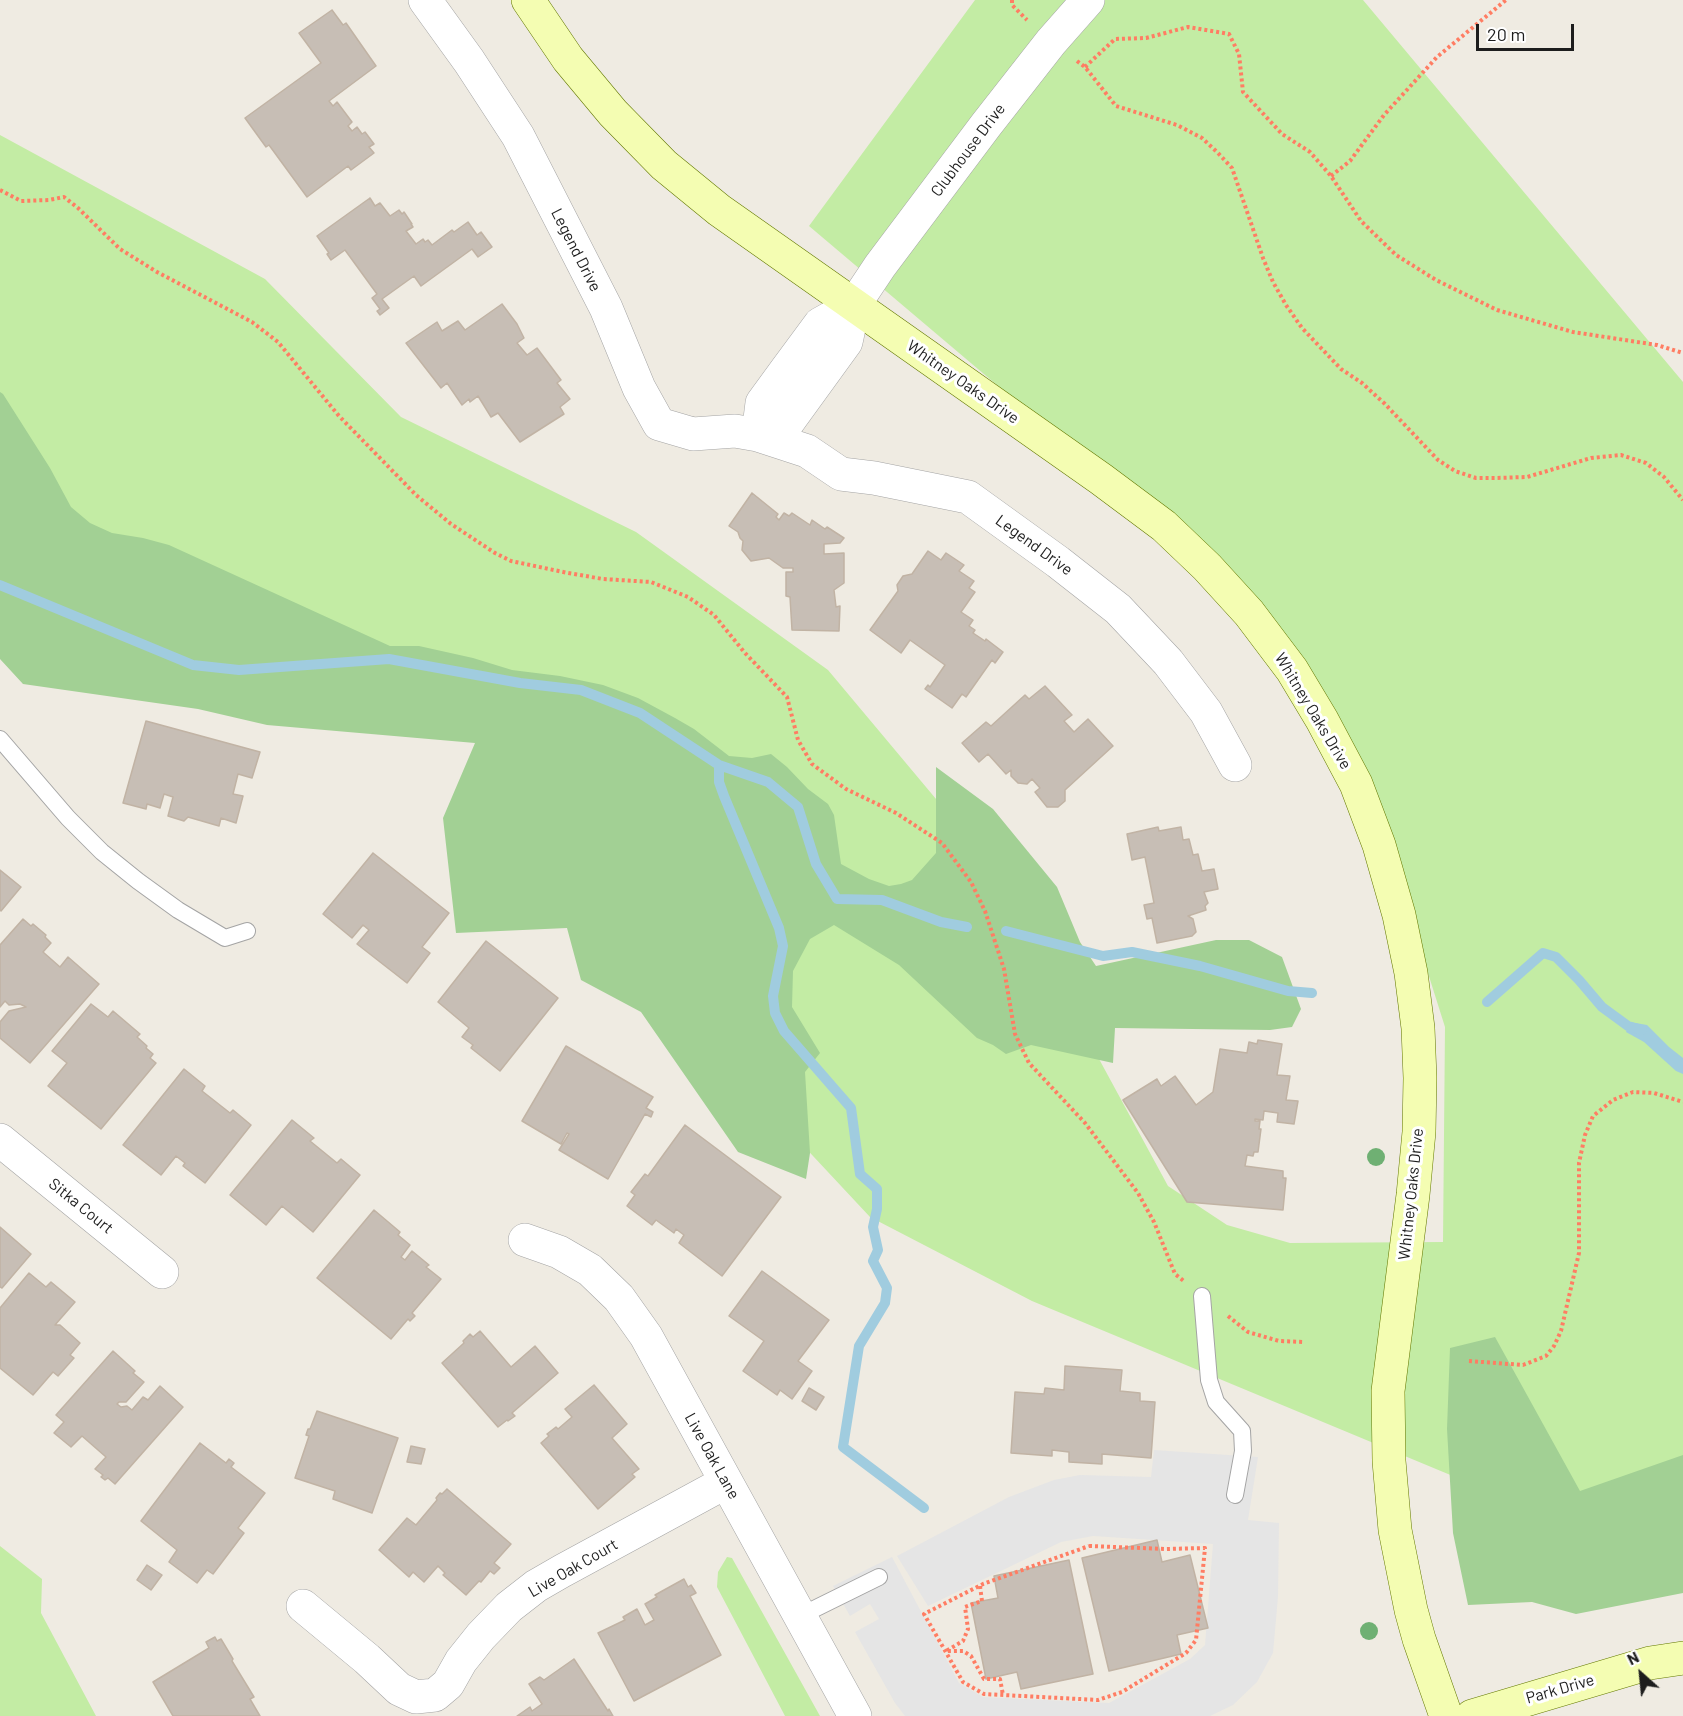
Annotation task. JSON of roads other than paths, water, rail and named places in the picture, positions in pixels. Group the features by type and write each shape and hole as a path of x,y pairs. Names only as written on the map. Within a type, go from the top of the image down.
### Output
{"street":[{"name":"Legend Drive","path":"425,0 469,61 518,136 606,308 639,388 659,424 693,434 735,431 759,435 807,451 841,474 874,478 968,497 1118,609 1168,662 1206,712 1235,765"},
{"name":"Whitney Oaks Drive","path":"528,0 568,59 613,113 664,165 719,210 1101,479 1164,526 1207,567 1249,613 1292,670 1322,720 1356,784 1379,845 1400,915 1418,1028 1419,1132 1388,1391 1389,1461 1395,1530 1411,1610 1446,1716"},
{"name":"Clubhouse Drive","path":"854,305 880,266 986,125 1051,42 1088,0"},
{"path":"854,305 846,342 788,422 759,435 762,403 786,370 820,324 854,305"},
{"path":"786,370 812,389"},
{"name":"Sitka Court","path":"0,1140 162,1272"},
{"name":"Live Oak Lane","path":"525,1240 559,1252 590,1270 619,1298 646,1336 855,1716"},
{"name":"Live Oak Court","path":"303,1606 399,1689 416,1697 435,1695 448,1684 461,1661 481,1636 509,1607 536,1586 726,1482"},
{"name":"Park Drive","path":"1472,1716 1650,1663 1683,1658"}],"lane":[{"path":"0,740 68,818 102,852 138,881 178,910 225,938 247,931"},
{"path":"1202,1296 1209,1380 1216,1402 1242,1431 1243,1451 1235,1495"},
{"path":"800,1616 879,1577"}],"water":[{"path":"1630,1022 1647,1025 1683,1058 1683,1074 1676,1071 1644,1042 1626,1032"}],"waterway":[{"path":"0,585 193,665 239,670 389,659 520,683 581,690 640,713 719,765 719,782 724,796 779,928 783,946 773,996 775,1013 784,1031 851,1108 860,1174 877,1189 877,1209 873,1227 878,1250 873,1261 887,1288 885,1303 859,1346 843,1447 924,1508"},
{"path":"719,765 768,782 798,807 816,864 837,899 882,900 941,922 967,927"},
{"path":"1006,931 1103,956 1132,952 1200,966 1288,991 1312,993"},
{"path":"1487,1002 1543,953 1556,957 1602,1007 1628,1026 1642,1030"}]}
